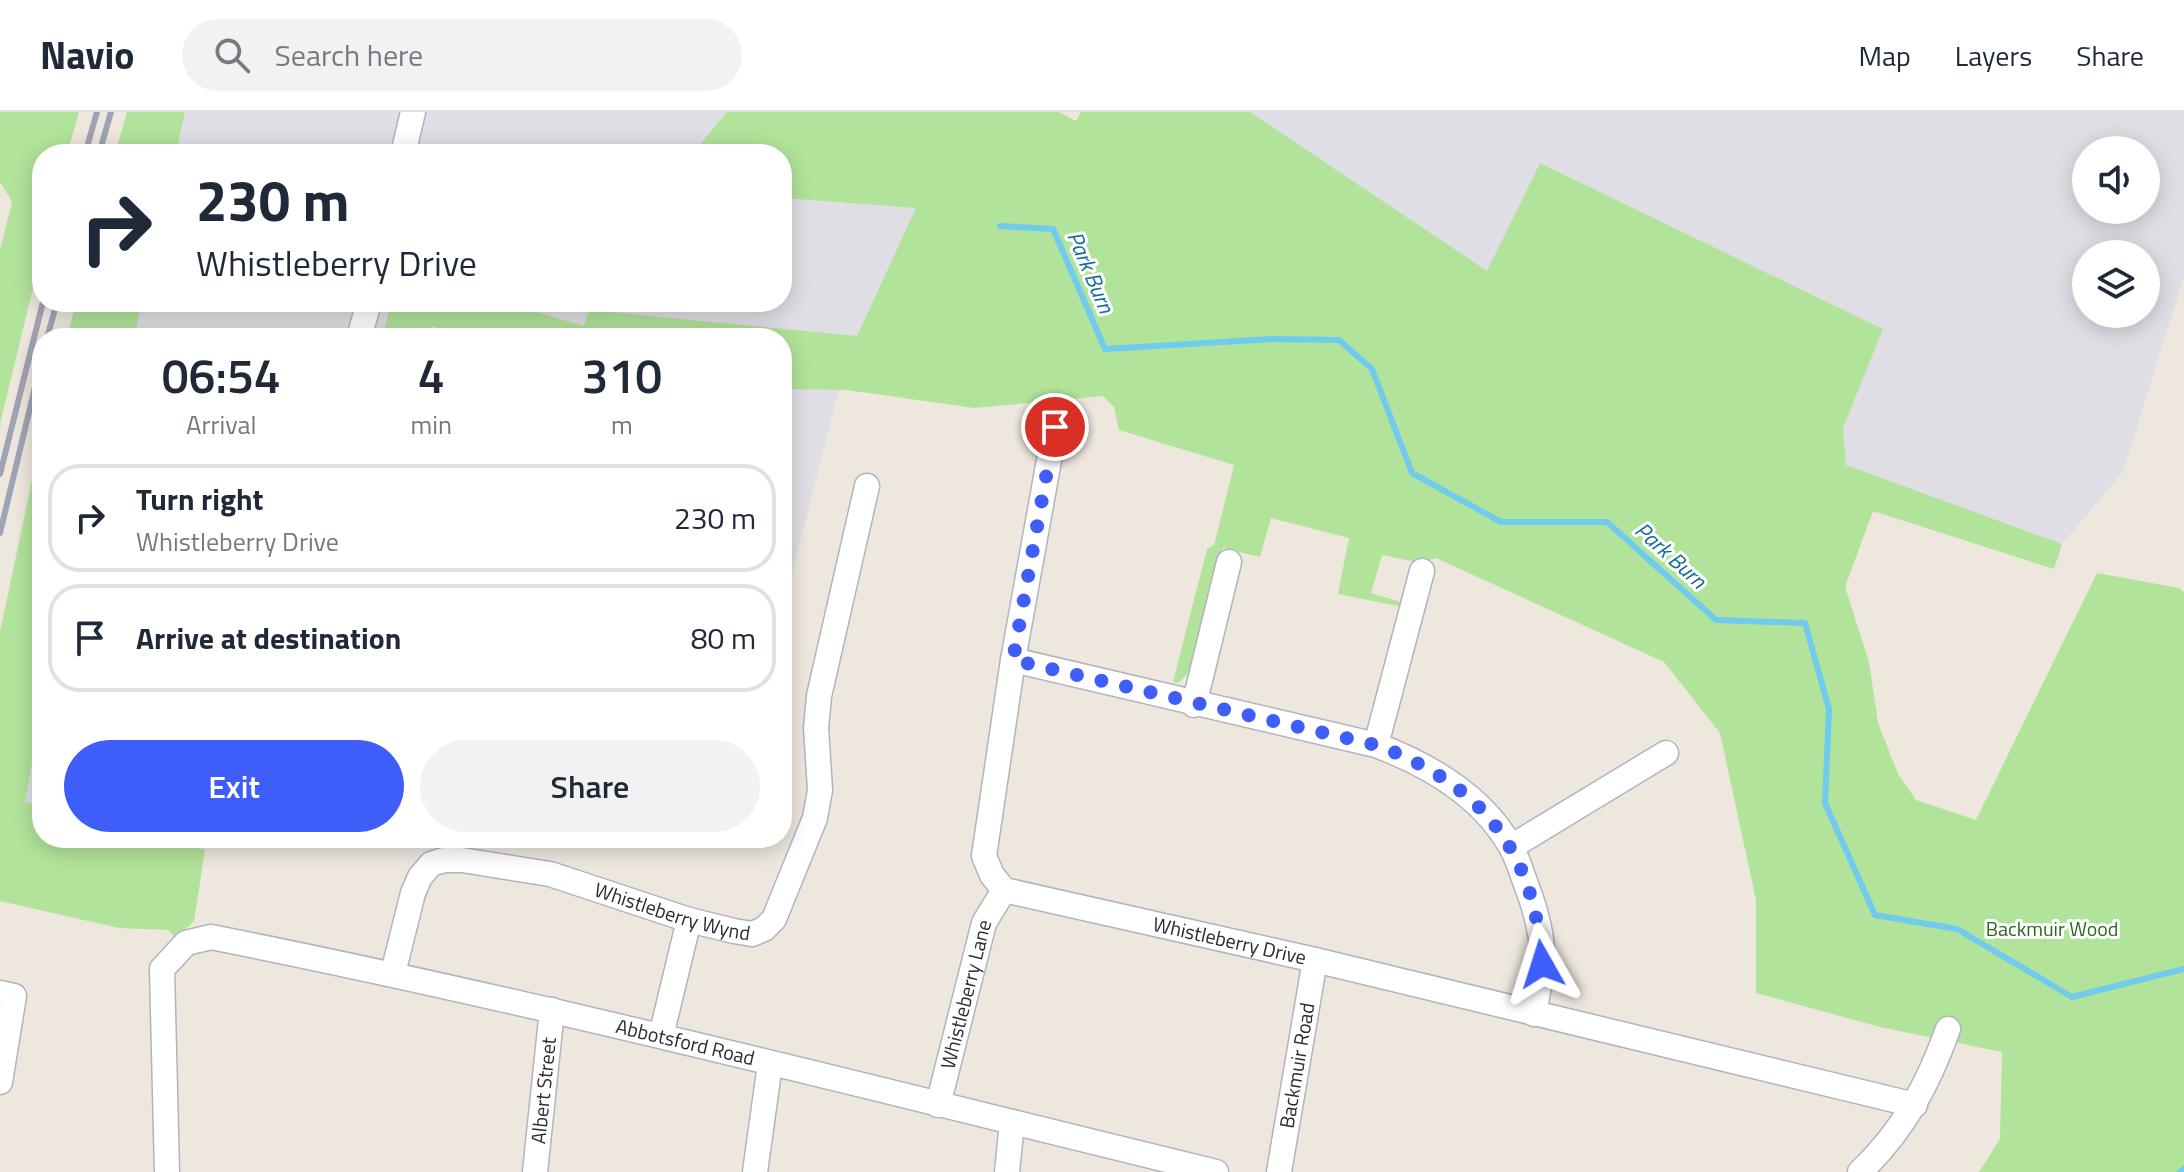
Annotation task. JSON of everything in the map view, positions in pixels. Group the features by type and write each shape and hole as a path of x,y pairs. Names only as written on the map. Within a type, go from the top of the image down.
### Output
{"street":[{"path":"405,144 413,112"},
{"path":"1004,890 992,875 984,856 1013,660 1055,427"},
{"name":"Whistleberry Wynd","path":"393,973 413,893 420,877 431,864 444,860 550,874 689,920 752,934 764,929 774,919 815,818 820,790 816,728 819,696 867,486"},
{"path":"1194,705 1229,562"},
{"path":"1376,745 1422,571"},
{"path":"1013,660 1194,705 1376,745 1411,758 1463,791 1490,818 1511,847 1532,899 1542,964 1534,1014"},
{"path":"1511,847 1666,753"},
{"name":"Whistleberry Drive","path":"1004,890 1315,960 1915,1105"},
{"name":"Whistleberry Lane","path":"938,1105 984,923 1004,890"},
{"path":"661,1036 689,920"},
{"name":"Abbotsford Road","path":"167,1172 162,969 186,943 211,937 393,973 552,1010 1216,1172"},
{"name":"Backmuir Road","path":"1279,1172 1315,960"},
{"path":"0,993 14,996 0,1082"},
{"name":"Albert Street","path":"535,1172 552,1010"},
{"path":"1860,1172 1885,1148 1915,1105 1948,1029"},
{"path":"755,1172 770,1064"},
{"path":"1007,1172 1012,1122"}],"shaded area":[{"path":"185,112 727,112 700,144 178,144"},
{"path":"1250,112 2184,112 2184,276 2123,472 2062,544 1846,465 1843,428 1883,329 1540,163 1487,272"},
{"path":"792,199 917,208 857,336 835,404 792,574 792,328 136,328 140,312 792,312"},
{"path":"32,763 32,804 25,802"}],"green space":[{"path":"0,112 79,112 70,144 32,144 32,292 0,424 0,250 12,202 0,182"},
{"path":"127,112 185,112 178,144 118,144"},
{"name":"Backmuir Wood","path":"727,112 1059,112 1076,121 1081,112 1250,112 1487,271 1540,163 1883,329 1843,428 1846,465 2062,544 2054,569 1873,511 1845,587 1869,662 1878,723 1898,774 1916,800 1976,820 2097,573 2179,588 2184,592 2184,1172 1979,1172 2000,1139 2002,1052 1880,1027 1756,993 1756,900 1720,733 1664,662 1436,558 1421,563 1382,555 1371,593 1404,603 1403,607 1338,594 1349,538 1271,518 1260,557 1223,548 1193,669 1178,683 1173,682 1207,549 1214,545 1234,465 1119,430 1114,407 1103,396 974,408 847,390 792,389 792,330 857,336 916,208 792,199 792,144 700,144"},
{"path":"74,312 140,312 136,328 70,328"},
{"name":"Backmuir Wood","path":"388,312 537,312 584,326 588,312 775,328 384,328"},
{"path":"32,480 32,763 25,802 32,804 32,848 205,850 194,921 176,938 168,930 119,928 0,901 0,632"}],"waterway":[{"name":"Park Burn","path":"1000,226 1053,229 1105,349 1272,339 1339,340 1372,369 1412,473 1501,522 1607,522 1716,620 1805,623 1829,709 1825,803 1875,915 1957,929 2072,997 2184,969"},
{"path":"2180,1172 2184,1169"}],"railway":[{"path":"88,144 97,112"},
{"path":"102,144 111,112"},
{"path":"36,328 40,312"},
{"path":"50,328 54,312"},
{"path":"0,474 32,346"},
{"path":"0,533 32,400"}],"route":[{"path":"1055,427 1013,660 1194,705 1376,745 1411,758 1463,791 1490,818 1511,847 1532,899 1542,964"}]}
